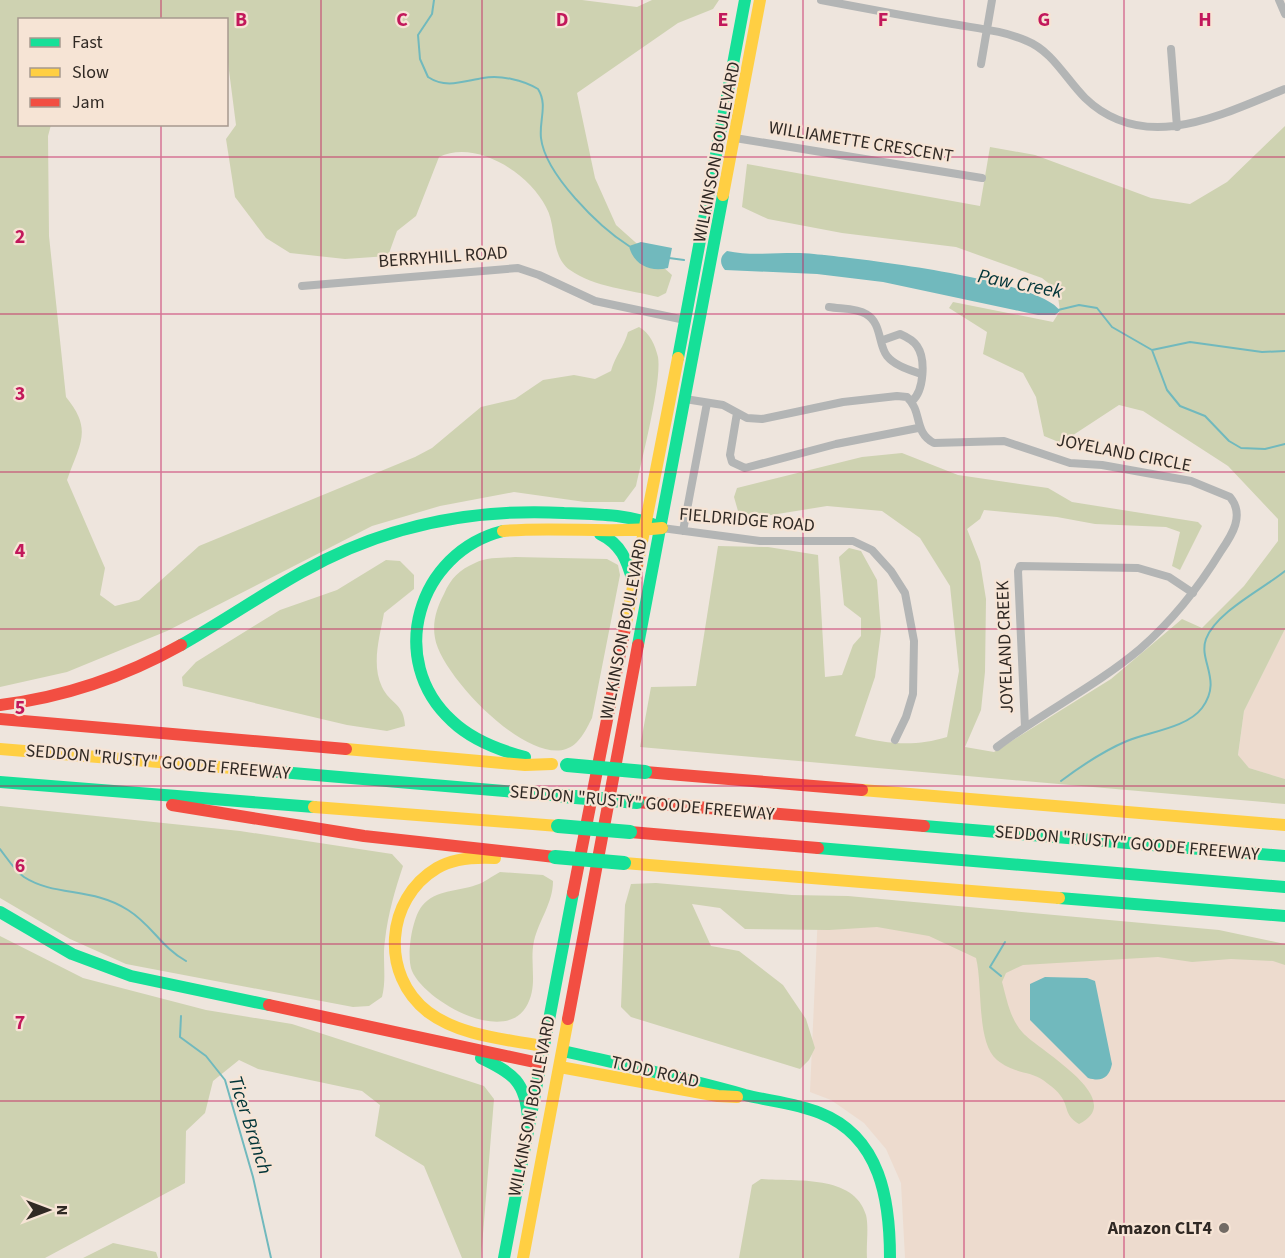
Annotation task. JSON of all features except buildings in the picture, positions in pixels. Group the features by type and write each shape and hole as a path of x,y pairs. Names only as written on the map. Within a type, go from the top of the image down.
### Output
{"main road":[{"name":"WILKINSON BOULEVARD","path":"504,1258 528,1119 643,526 686,320 745,0"},
{"name":"WILKINSON BOULEVARD","path":"523,1258 760,0"},
{"path":"729,84 744,87"},
{"path":"671,479 674,426 691,328 686,320"},
{"path":"0,705 62,695 135,669 182,644 327,558 395,530 453,516 512,511 662,528"},
{"path":"552,764 477,742 449,720 430,694 419,664 416,639 419,616 435,576 468,544 490,535 517,529 560,527 589,530 643,526"},
{"path":"589,530 615,541 623,550 633,582"},
{"path":"0,719 513,764 567,765 1285,825"},
{"name":"SEDDON \"RUSTY\" GOODE FREEWAY","path":"0,749 1285,856"},
{"name":"SEDDON \"RUSTY\" GOODE FREEWAY","path":"0,782 1285,887"},
{"path":"78,789 364,836 555,857 1285,916"},
{"name":"TODD ROAD","path":"555,857 470,859 452,862 434,869 412,889 403,903 393,938 396,960 405,986 415,1001 428,1012 460,1028 724,1088 747,1097 825,1114 854,1135 874,1163 886,1193 890,1258"},
{"path":"0,912 72,954 131,976 459,1048 498,1065 520,1082 527,1097 528,1119"},
{"name":"TODD ROAD","path":"459,1048 718,1096 747,1097"}],"street":[{"path":"821,0 986,30 1026,40 1037,45 1086,99 1110,116 1147,128 1177,127 1212,118 1285,89"},
{"path":"981,64 992,0"},
{"path":"1279,0 1285,14"},
{"path":"1171,49 1177,127"},
{"name":"WILLIAMETTE CRESCENT","path":"735,138 982,178"},
{"name":"BERRYHILL ROAD","path":"302,286 518,268 539,275 595,301 686,320"},
{"path":"829,307 864,312 870,317 883,340 886,356 894,363 921,374"},
{"path":"883,340 892,335 909,338 919,352 921,388 918,397 912,401"},
{"path":"685,399 723,405 747,418 762,419 854,400 907,397 912,401 917,412 918,428 836,444 745,468 732,462 730,455 737,413"},
{"path":"683,531 707,403"},
{"name":"JOYELAND CIRCLE","path":"918,428 924,438 934,443 1004,441 1070,464 1102,465 1191,481 1230,497 1236,508 1236,526 1193,593"},
{"name":"FIELDRIDGE ROAD","path":"662,528 760,541 853,541 872,550 891,571 905,593 914,641 913,694 906,717 895,740"},
{"name":"JOYELAND CREEK","path":"1025,727 1020,566 1138,568 1169,577 1193,593"},
{"path":"997,747 1141,648 1193,593"}],"shaded area":[{"path":"1285,629 1285,779 1249,768 1238,756 1244,711"},
{"path":"818,913 1285,958 1285,1258 905,1258 901,1183 886,1149 864,1123 831,1100 810,1092"}],"green space":[{"path":"0,0 582,0 637,7 652,0 719,0 713,9 678,23 577,93 595,178 616,225 672,275 666,293 658,297 601,284 570,270 559,257 552,223 538,194 514,171 500,162 469,152 439,157 416,216 397,231 388,256 345,259 290,253 266,238 235,197 226,139 236,125 228,63 228,18 18,18 18,126 51,126 48,136 49,236 66,397 82,428 80,446 67,480 105,568 100,595 115,606 139,600 199,546 432,448 481,407 515,399 543,380 574,375 595,379 611,371 628,332 639,327 654,344 658,357 658,368 651,420 636,486 624,502 585,502 514,492 440,506 372,526 167,631 67,672 0,687"},
{"path":"1285,126 1285,629 1244,711 1238,755 1249,768 1285,779 1285,804 640,747 651,687 696,686 718,546 768,547 818,555 825,677 842,675 853,645 861,636 861,618 844,605 839,557 849,548 861,551 877,580 881,631 875,677 855,736 901,743 924,742 947,737 959,671 950,586 920,538 882,511 827,506 759,517 738,511 734,497 737,488 862,457 902,453 958,475 1048,488 1072,502 1198,522 1202,526 1180,570 1172,566 1180,532 1166,527 1095,524 1057,517 984,510 980,519 967,529 980,562 986,599 985,672 981,710 965,747 994,752 1111,679 1182,619 1202,628 1244,586 1278,541 1278,519 1228,466 1143,411 1119,405 1061,443 1044,436 1036,397 1023,373 983,354 987,332 949,308 953,302 1053,322 1060,311 1057,290 1042,278 956,247 842,233 768,219 742,207 747,164 980,206 990,147 1035,155 1151,198 1190,204 1227,182"},
{"path":"515,557 607,559 618,565 620,575 592,718 578,741 566,749 549,750 529,743 487,713 452,673 435,638 434,626 437,609 456,575 479,561"},
{"path":"386,560 400,561 414,575 414,589 384,613 377,660 382,687 402,713 405,726 387,731 347,725 183,686 182,677 196,662 280,610 337,590"},
{"path":"0,806 240,831 392,854 403,866 386,930 382,997 369,1006 353,1007 126,964 70,939 0,898"},
{"path":"500,872 543,875 553,881 551,897 534,941 533,983 530,999 526,1007 515,1018 500,1022 483,1020 465,1014 432,995 412,971 410,957 415,919 422,906 440,894 479,884"},
{"path":"656,883 792,895 848,896 1219,930 1285,944 1285,965 1273,961 1231,959 1192,962 1158,957 1023,965 1006,973 1002,982 1010,1009 1019,1028 1088,1089 1094,1102 1092,1114 1079,1124 1071,1117 1063,1100 1052,1087 1038,1077 1003,1065 990,1052 983,1027 976,958 929,936 877,927 829,930 745,929 720,908 692,904 711,946 739,951 783,985 806,1019 815,1048 809,1060 800,1069 631,1017 621,1007 625,905 631,884"},
{"path":"0,936 83,978 206,1010 292,1024 484,1086 494,1099 481,1258 462,1258 424,1166 375,1136 380,1105 362,1091 258,1069 239,1060 213,1081 205,1113 186,1131 185,1183 45,1258 0,1258"},
{"path":"761,1179 822,1183 849,1192 859,1202 866,1215 867,1258 739,1258 752,1185"},
{"path":"113,1243 156,1252 158,1258 83,1258"}],"water":[{"path":"641,242 672,248 668,268 649,268 638,262 629,246"},
{"path":"727,251 748,254 814,254 945,272 1019,289 1045,300 1060,311 1055,315 1038,315 883,282 817,274 725,270 721,260"},
{"path":"1045,977 1087,978 1095,981 1112,1064 1109,1073 1104,1078 1088,1078 1030,1020 1030,984"}],"waterway":[{"name":"Paw Creek","path":"434,0 432,14 418,35 420,59 428,77 442,83 490,77 504,78 538,89 543,107 541,138 552,167 589,213 629,246"},
{"name":"Paw Creek","path":"669,258 684,260"},
{"name":"Paw Creek","path":"1058,310 1079,305 1097,308 1112,327 1152,350 1167,390 1180,406 1205,416 1229,441 1241,448 1265,449 1285,444"},
{"path":"1152,350 1190,342 1262,352 1285,351"},
{"path":"1061,781 1092,759 1118,745 1167,729 1195,715 1208,698 1210,688 1204,647 1211,629 1230,610 1285,571"},
{"name":"Ticer Branch","path":"0,849 14,868 24,877 36,883 101,898 128,910 186,961"},
{"path":"1001,976 990,967 1005,942"},
{"name":"Ticer Branch","path":"181,1016 180,1037 206,1056 225,1080 253,1177 271,1258"}],"traffic: fast":[{"path":"678,358 745,0"},
{"path":"638,645 723,195"},
{"path":"181,645 302,572 333,556 364,543 428,523 462,517 529,512 614,516 638,520 662,528"},
{"path":"503,531 474,543 450,561 432,584 420,611 416,640 420,669 431,696 452,721 468,734 486,744 525,757"},
{"path":"600,534 618,548 633,582"},
{"path":"567,765 645,772"},
{"path":"257,770 563,796"},
{"path":"0,782 314,807"},
{"path":"563,796 637,802"},
{"path":"558,826 630,832"},
{"path":"924,826 1285,856"},
{"path":"818,848 1285,887"},
{"path":"555,857 624,863"},
{"path":"504,1258 573,893"},
{"path":"1059,898 1285,916"},
{"path":"0,912 72,954 131,976 269,1005"},
{"path":"563,1051 802,1107 841,1124 857,1138 869,1154 878,1173 888,1215 890,1258"},
{"path":"481,1058 502,1069 516,1080 524,1096 528,1119"}],"traffic: slow":[{"path":"723,195 760,0"},
{"path":"625,628 678,358"},
{"path":"503,531 662,528"},
{"path":"0,749 257,770"},
{"path":"346,749 525,765 552,764"},
{"path":"862,790 1285,825"},
{"path":"314,807 558,826"},
{"path":"495,858 473,858 451,862 437,868 420,882 407,898 399,917 395,938 396,958 402,978 412,996 428,1012 441,1020 483,1035 542,1046"},
{"path":"624,863 1059,898"},
{"path":"523,1258 568,1019"},
{"path":"560,1067 718,1096 737,1097"}],"traffic: jam":[{"path":"573,893 625,628"},
{"path":"0,705 48,697 94,684 138,667 181,645"},
{"path":"568,1019 638,645"},
{"path":"0,719 346,749"},
{"path":"645,772 862,790"},
{"path":"637,802 924,826"},
{"path":"172,805 364,836 555,857"},
{"path":"630,832 818,848"},
{"path":"269,1005 539,1063"}],"place":[{"name":"Amazon CLT4","path":"1224,1228"}]}
